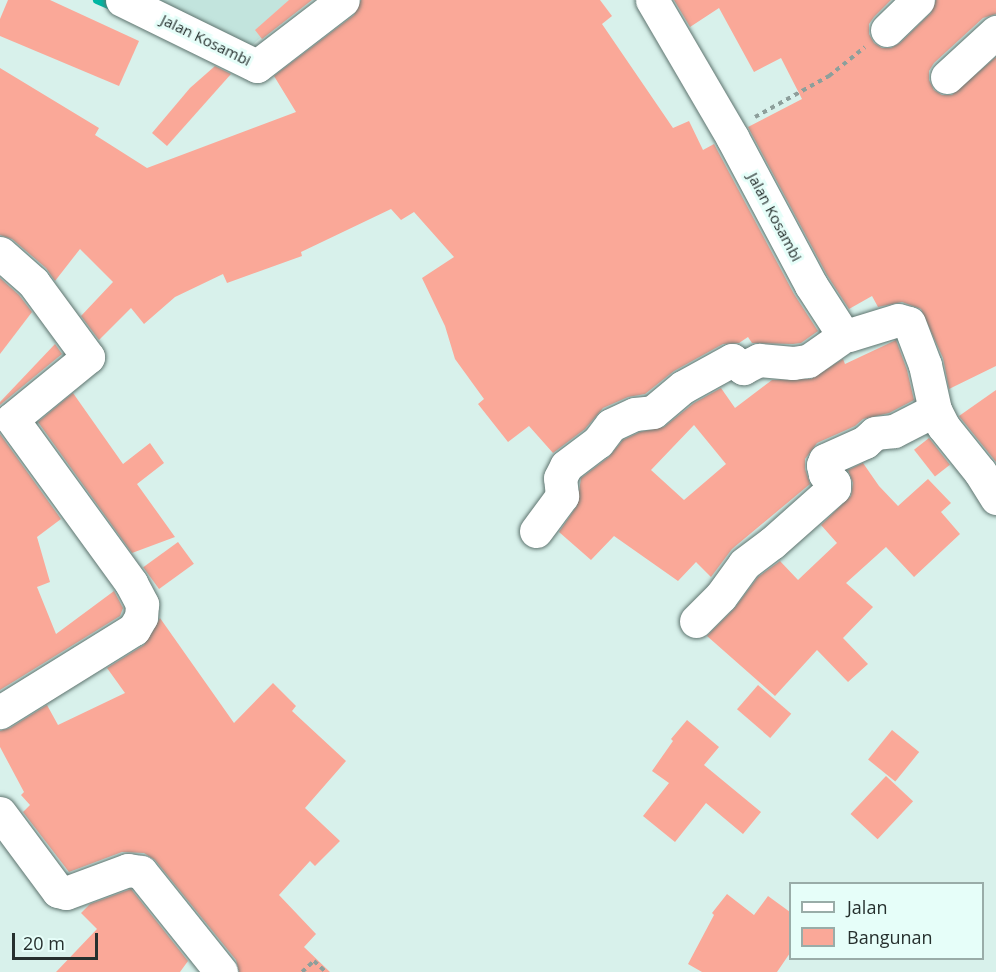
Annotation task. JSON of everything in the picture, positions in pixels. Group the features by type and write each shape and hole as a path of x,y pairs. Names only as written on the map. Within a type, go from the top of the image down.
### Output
{"street":[{"name":"Jalan Kosambi","path":"122,0 257,66 343,0"},
{"name":"Jalan Kosambi","path":"652,0 729,133 811,285 845,335"},
{"path":"887,30 918,0"},
{"path":"947,77 996,32"},
{"path":"0,253 33,282 88,357 12,419 131,583 142,604 141,617 134,629 0,712"},
{"path":"536,531 562,496 560,478 566,466 598,442 611,425 635,414 652,412 683,387 732,360 743,368 759,360 808,362 845,335 904,320 909,323 925,365 935,410 943,426 980,472 996,498"},
{"path":"696,621 721,596 744,564 772,543 834,488 834,483 825,474 823,465 825,460 865,442 875,434 894,431 935,410"},
{"path":"0,813 58,891 66,893 128,870 141,872 221,972"}],"path":[{"path":"729,133 829,76 887,30"},
{"path":"302,972 314,961 326,972"}],"shaded area":[{"path":"127,0 305,0 245,51"}],"building":[{"path":"8,0 50,0 139,41 119,86 0,36 0,19"},
{"path":"289,0 312,0 262,39 255,30"},
{"path":"361,0 600,0 612,16 602,24 673,128 689,121 703,150 714,144 794,294 818,331 801,343 752,343 748,337 739,343 723,344 674,371 645,394 628,397 603,408 585,429 553,453 529,426 508,442 478,404 484,399 455,359 445,326 422,278 454,257 414,212 401,220 391,209 301,252 302,256 227,283 223,274 175,297 144,324 131,308 99,340 81,316 113,282 80,249 55,281 46,268 12,239 0,235 0,68 99,128 95,135 147,168 296,112 274,76 354,15"},
{"path":"674,0 891,0 869,24 869,34 874,43 882,48 891,48 900,43 931,13 936,0 996,0 996,14 983,18 934,63 929,71 929,80 934,90 942,95 952,95 996,57 996,366 949,389 943,358 921,309 902,302 878,307 872,296 849,309 827,275 748,127 802,99 781,58 754,72 719,8 690,27"},
{"path":"215,66 231,74 167,146 152,133 190,88"},
{"path":"0,278 19,295 32,312 0,354"},
{"path":"896,340 907,370 914,400 889,413 863,419 855,426 817,443 805,459 805,469 810,484 732,549 711,577 696,562 678,581 614,536 591,560 559,532 577,506 581,478 609,457 623,440 640,432 664,427 694,403 721,388 735,408 772,380 811,379 843,359 845,364","holes":["694,425 726,464 684,500 651,470"]},
{"path":"55,344 62,354 0,405 0,402"},
{"path":"996,390 996,462 959,416"},
{"path":"73,393 123,464 150,443 164,463 137,484 175,537 132,553 38,422"},
{"path":"0,434 61,519 37,537 50,582 37,587 56,634 114,591 123,608 120,616 0,690"},
{"path":"929,438 950,465 935,476 914,450"},
{"path":"863,463 879,486 898,506 928,479 951,503 941,512 960,534 914,577 886,547 846,583 873,607 843,638 868,664 848,682 817,650 775,696 707,636 734,609 758,577 780,561 798,580 837,543 821,525 851,496 853,483 848,470"},
{"path":"178,542 194,564 159,589 143,567"},
{"path":"160,618 234,723 273,683 296,706 292,711 346,761 305,808 340,841 315,866 310,861 279,895 316,934 304,947 330,972 239,972 236,960 155,860 144,853 122,852 69,872 23,812 30,805 21,795 24,792 0,747 0,731 10,728 47,705 58,725 125,693 107,668 144,645"},
{"path":"758,685 791,714 770,738 737,709"},
{"path":"687,720 719,747 704,765 761,812 743,834 706,803 675,842 643,816 669,783 652,771 673,741 671,739"},
{"path":"892,730 919,752 895,782 868,760"},
{"path":"886,776 913,801 878,839 851,814"},
{"path":"131,889 188,961 180,972 56,972 97,929 81,913 90,904"},
{"path":"727,894 754,915 768,896 789,911 789,954 777,972 702,972 688,964 714,915 712,913"}],"waterway":[{"path":"97,0 116,8"}]}
